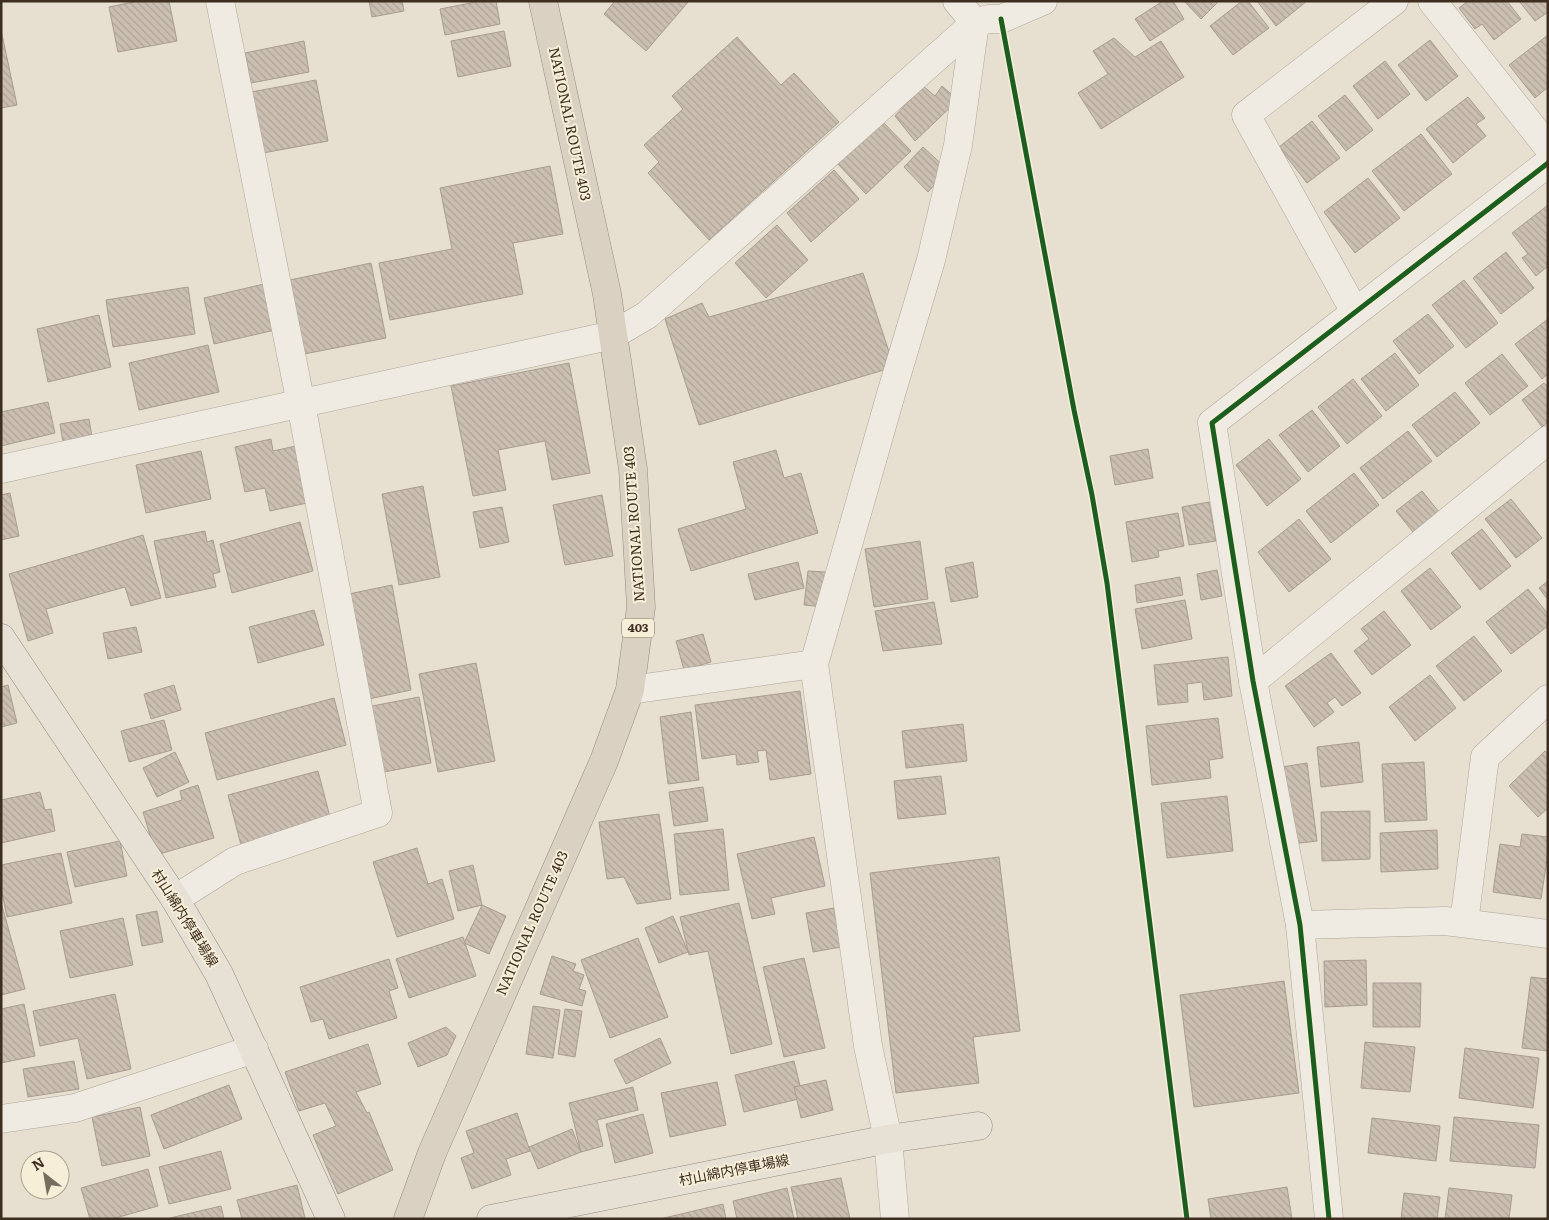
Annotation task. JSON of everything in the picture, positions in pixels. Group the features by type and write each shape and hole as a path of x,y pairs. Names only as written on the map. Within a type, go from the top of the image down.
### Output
{"highway":[{"name":"NATIONAL ROUTE 403","path":"408,1219 432,1153 604,760 630,690 641,607 633,469 613,336 606,294 543,1"}],"main road":[{"name":"村山綿内停車場線","path":"1,638 175,899 219,974 331,1219"},
{"name":"村山綿内停車場線","path":"491,1219 888,1139 978,1126"}],"street":[{"path":"175,899 235,860 378,813 301,404 220,1"},
{"path":"895,1219 888,1139 868,1046 814,664 888,403 931,260 958,145 975,23 957,1"},
{"path":"1,469 613,336 647,314 975,23 988,19 1001,19 1043,1"},
{"path":"1355,312 1246,114 1394,1"},
{"path":"1432,1 1548,147"},
{"path":"1329,1219 1300,925 1253,681 1212,423 1548,163"},
{"path":"1253,681 1548,440"},
{"path":"630,690 814,664"},
{"path":"1464,923 1485,757 1548,699"},
{"path":"1300,925 1445,921 1548,934"},
{"path":"1,1119 75,1108 254,1049"}],"building":[{"path":"138,1 169,1 177,41 118,52 109,7"},
{"path":"369,1 402,1 404,11 372,17"},
{"path":"481,1 496,1 500,24 445,35 440,9"},
{"path":"615,1 689,1 646,51 604,14"},
{"path":"1163,1 1173,1 1184,19 1150,41 1135,19"},
{"path":"1184,1 1219,1 1201,19"},
{"path":"1242,1 1248,1 1269,28 1233,55 1210,26"},
{"path":"1257,1 1307,1 1276,26"},
{"path":"1468,1 1507,1 1521,19 1494,40 1482,24 1475,29 1459,8"},
{"path":"1519,1 1548,1 1548,12 1535,21"},
{"path":"1,30 17,105 1,108"},
{"path":"504,31 511,66 458,77 451,41"},
{"path":"1548,35 1548,87 1535,98 1509,65"},
{"path":"737,37 781,85 794,73 839,122 709,240 648,173 659,162 644,145 683,109 672,96"},
{"path":"1114,38 1135,57 1161,41 1184,77 1101,129 1078,93 1108,74 1093,51"},
{"path":"1430,40 1458,76 1426,101 1398,65"},
{"path":"304,41 309,72 251,83 245,53"},
{"path":"1385,61 1410,94 1378,119 1353,86"},
{"path":"316,80 328,141 263,153 251,92"},
{"path":"923,86 935,96 942,86 958,100 915,141 895,116"},
{"path":"1345,95 1373,130 1346,151 1318,116"},
{"path":"1468,97 1485,118 1476,124 1486,136 1453,163 1426,129"},
{"path":"882,121 911,151 866,194 837,163"},
{"path":"1312,121 1340,158 1307,183 1279,147"},
{"path":"1421,134 1452,174 1404,211 1372,171"},
{"path":"923,147 948,170 928,192 904,167"},
{"path":"550,166 563,234 513,243 523,294 390,320 379,263 452,249 440,188"},
{"path":"834,170 859,199 811,242 787,213"},
{"path":"1368,178 1400,218 1355,253 1324,212"},
{"path":"1548,205 1548,266 1536,276 1522,258 1528,254 1512,233"},
{"path":"777,225 808,260 766,298 735,263"},
{"path":"1506,252 1534,288 1501,314 1473,278"},
{"path":"371,263 386,338 299,355 285,281"},
{"path":"863,273 894,367 699,425 665,319 702,303 709,317"},
{"path":"1464,280 1498,323 1466,348 1432,305"},
{"path":"264,284 275,330 214,344 204,298"},
{"path":"188,287 195,334 113,347 106,300"},
{"path":"1428,314 1454,346 1419,374 1393,341"},
{"path":"99,315 111,367 48,382 37,329"},
{"path":"1548,319 1548,374 1542,379 1515,344"},
{"path":"208,345 219,392 139,410 129,363"},
{"path":"1395,353 1419,385 1386,411 1361,379"},
{"path":"1502,354 1528,386 1490,415 1465,383"},
{"path":"569,363 590,473 552,480 545,441 498,450 506,490 473,496 451,386"},
{"path":"1353,379 1382,416 1347,444 1318,407"},
{"path":"1544,383 1548,387 1548,422 1542,427 1522,400"},
{"path":"1455,392 1480,423 1437,457 1412,425"},
{"path":"48,402 55,433 1,446 1,412"},
{"path":"1312,410 1340,446 1308,472 1279,435"},
{"path":"89,419 93,443 64,448 60,424"},
{"path":"1408,431 1432,461 1383,499 1360,468"},
{"path":"271,439 273,451 296,446 307,503 270,511 265,488 245,492 235,447"},
{"path":"1269,439 1301,479 1267,506 1236,465"},
{"path":"1148,449 1153,478 1115,485 1110,456"},
{"path":"776,450 784,478 801,473 818,533 691,571 678,529 746,509 733,462"},
{"path":"201,451 211,499 146,513 136,465"},
{"path":"1354,473 1379,505 1331,543 1306,511"},
{"path":"423,486 440,577 399,585 382,494"},
{"path":"1422,491 1439,512 1413,532 1396,511"},
{"path":"10,493 19,536 1,540 1,495"},
{"path":"602,495 613,556 565,565 553,505"},
{"path":"1511,499 1542,538 1516,558 1485,519"},
{"path":"1209,502 1216,541 1189,545 1182,507"},
{"path":"502,507 509,542 480,548 473,512"},
{"path":"1178,513 1184,546 1158,551 1159,557 1132,562 1126,522"},
{"path":"1299,519 1331,559 1289,592 1258,552"},
{"path":"300,522 313,571 232,593 220,544"},
{"path":"1482,529 1511,566 1480,590 1451,553"},
{"path":"205,531 207,542 213,540 220,572 213,574 216,587 166,598 154,541"},
{"path":"143,535 161,598 131,606 125,587 46,609 53,633 28,641 9,574"},
{"path":"920,541 928,599 874,607 865,549"},
{"path":"798,562 804,588 755,600 748,574"},
{"path":"973,562 978,597 951,602 945,568"},
{"path":"1430,568 1461,607 1431,630 1401,591"},
{"path":"1217,570 1222,596 1201,600 1197,574"},
{"path":"808,571 826,572 823,607 804,605"},
{"path":"1180,577 1183,595 1137,603 1135,585"},
{"path":"1548,581 1548,600 1539,588"},
{"path":"392,585 411,690 364,700 344,595"},
{"path":"1528,589 1548,614 1548,626 1511,654 1486,622"},
{"path":"1185,600 1192,639 1142,649 1135,609"},
{"path":"934,602 942,644 883,651 875,611"},
{"path":"314,610 324,645 258,663 249,627"},
{"path":"1384,611 1411,645 1372,675 1354,651 1369,639 1361,629"},
{"path":"136,627 142,652 108,659 103,633"},
{"path":"703,634 711,662 684,670 676,641"},
{"path":"1474,636 1502,671 1464,701 1436,666"},
{"path":"1331,653 1361,693 1342,706 1335,697 1327,703 1334,712 1314,727 1285,686"},
{"path":"1228,657 1232,696 1204,700 1202,682 1187,684 1188,702 1158,705 1154,665"},
{"path":"476,663 495,761 438,772 419,674"},
{"path":"1430,675 1456,708 1415,741 1389,707"},
{"path":"8,685 17,723 1,727 1,687"},
{"path":"174,685 181,710 151,719 144,694"},
{"path":"800,691 811,774 770,780 766,750 757,751 759,762 737,765 736,754 702,759 695,705"},
{"path":"419,697 431,763 379,773 367,707"},
{"path":"334,698 346,745 217,780 205,733"},
{"path":"691,712 699,780 668,784 660,717"},
{"path":"1218,718 1223,758 1209,760 1211,778 1152,785 1146,726"},
{"path":"164,720 172,750 129,762 121,731"},
{"path":"963,724 967,761 906,768 902,731"},
{"path":"1359,742 1363,782 1321,787 1317,747"},
{"path":"1545,751 1548,754 1548,808 1538,817 1509,786"},
{"path":"175,752 189,782 157,797 143,768"},
{"path":"1424,762 1427,820 1385,822 1382,764"},
{"path":"1307,763 1317,841 1291,844 1282,767"},
{"path":"318,771 331,821 241,845 228,795"},
{"path":"941,776 946,814 898,819 894,781"},
{"path":"198,785 214,838 156,855 143,812 182,800 180,791"},
{"path":"703,787 708,821 674,826 669,792"},
{"path":"40,792 45,810 51,809 55,831 1,843 1,800"},
{"path":"1227,796 1233,851 1167,858 1161,803"},
{"path":"1370,811 1370,859 1322,861 1321,812"},
{"path":"659,814 671,899 637,904 624,877 607,879 599,822"},
{"path":"723,829 729,890 680,895 674,834"},
{"path":"1437,830 1438,869 1381,872 1380,833"},
{"path":"1522,834 1548,837 1548,853 1541,899 1493,892 1500,844 1520,847"},
{"path":"814,837 825,886 771,898 775,914 752,919 737,854"},
{"path":"120,841 127,876 75,887 67,852"},
{"path":"417,848 428,884 442,879 454,919 397,937 373,862"},
{"path":"61,853 72,903 7,917 1,888 1,865"},
{"path":"999,857 1020,1031 973,1037 979,1083 896,1093 870,873"},
{"path":"473,865 482,905 458,911 449,871"},
{"path":"1,902 25,989 1,995"},
{"path":"739,903 772,1044 731,1054 708,951 689,955 680,917"},
{"path":"482,905 506,916 489,954 464,943"},
{"path":"834,908 841,947 813,952 806,913"},
{"path":"157,911 163,942 142,946 136,915"},
{"path":"673,916 688,952 659,963 645,928"},
{"path":"123,918 133,965 70,978 60,931"},
{"path":"463,937 476,976 409,998 396,959"},
{"path":"638,938 668,1017 610,1038 581,960"},
{"path":"552,956 576,964 573,971 584,975 579,989 586,991 582,1006 540,994"},
{"path":"804,958 825,1048 784,1057 763,967"},
{"path":"389,959 398,988 389,991 397,1018 329,1039 323,1019 311,1022 300,987"},
{"path":"1366,960 1367,1005 1325,1007 1324,961"},
{"path":"1531,977 1548,979 1548,1051 1522,1048"},
{"path":"1284,981 1299,1093 1194,1107 1180,995"},
{"path":"1373,983 1421,983 1420,1027 1373,1027"},
{"path":"115,994 131,1069 87,1079 78,1038 40,1046 33,1011"},
{"path":"24,1004 35,1056 1,1063 1,1009"},
{"path":"533,1006 560,1010 553,1058 526,1054"},
{"path":"565,1009 582,1011 575,1057 558,1054"},
{"path":"446,1027 456,1036 447,1055 418,1067 408,1043"},
{"path":"660,1038 671,1063 626,1084 614,1060"},
{"path":"1365,1042 1415,1047 1410,1092 1361,1088"},
{"path":"368,1044 381,1084 356,1092 367,1113 369,1112 393,1170 338,1194 313,1135 336,1126 325,1103 299,1111 285,1072"},
{"path":"1465,1048 1539,1058 1533,1108 1459,1098"},
{"path":"74,1061 79,1089 28,1097 23,1069"},
{"path":"794,1061 803,1098 744,1112 735,1075"},
{"path":"826,1080 833,1110 801,1118 794,1087"},
{"path":"717,1082 726,1125 670,1137 661,1093"},
{"path":"229,1085 242,1119 164,1149 151,1115"},
{"path":"633,1087 638,1110 597,1120 603,1146 581,1152 569,1103"},
{"path":"140,1107 150,1156 102,1166 92,1117"},
{"path":"517,1113 530,1151 506,1159 511,1175 472,1189 461,1158 474,1153 466,1131"},
{"path":"643,1114 653,1153 615,1163 606,1124"},
{"path":"1454,1117 1539,1125 1535,1168 1450,1161"},
{"path":"1372,1118 1440,1126 1436,1161 1368,1153"},
{"path":"572,1129 581,1152 538,1169 529,1147"},
{"path":"221,1151 231,1189 169,1204 159,1167"},
{"path":"148,1169 158,1206 112,1219 90,1219 81,1188"},
{"path":"841,1178 850,1219 798,1219 791,1187"},
{"path":"297,1185 305,1218 242,1219 237,1200"},
{"path":"1287,1187 1292,1219 1211,1219 1208,1199"},
{"path":"787,1188 794,1219 737,1219 733,1201"},
{"path":"1449,1188 1512,1195 1509,1219 1445,1219"},
{"path":"1404,1193 1440,1197 1437,1219 1401,1219"},
{"path":"723,1204 726,1219 660,1219"},
{"path":"221,1206 224,1219 170,1219 170,1218"}],"cycle path":[{"path":"1001,19 1074,410 1092,495 1107,583 1187,1219"},
{"path":"1329,1219 1300,925 1253,681 1212,423 1548,163"}]}
